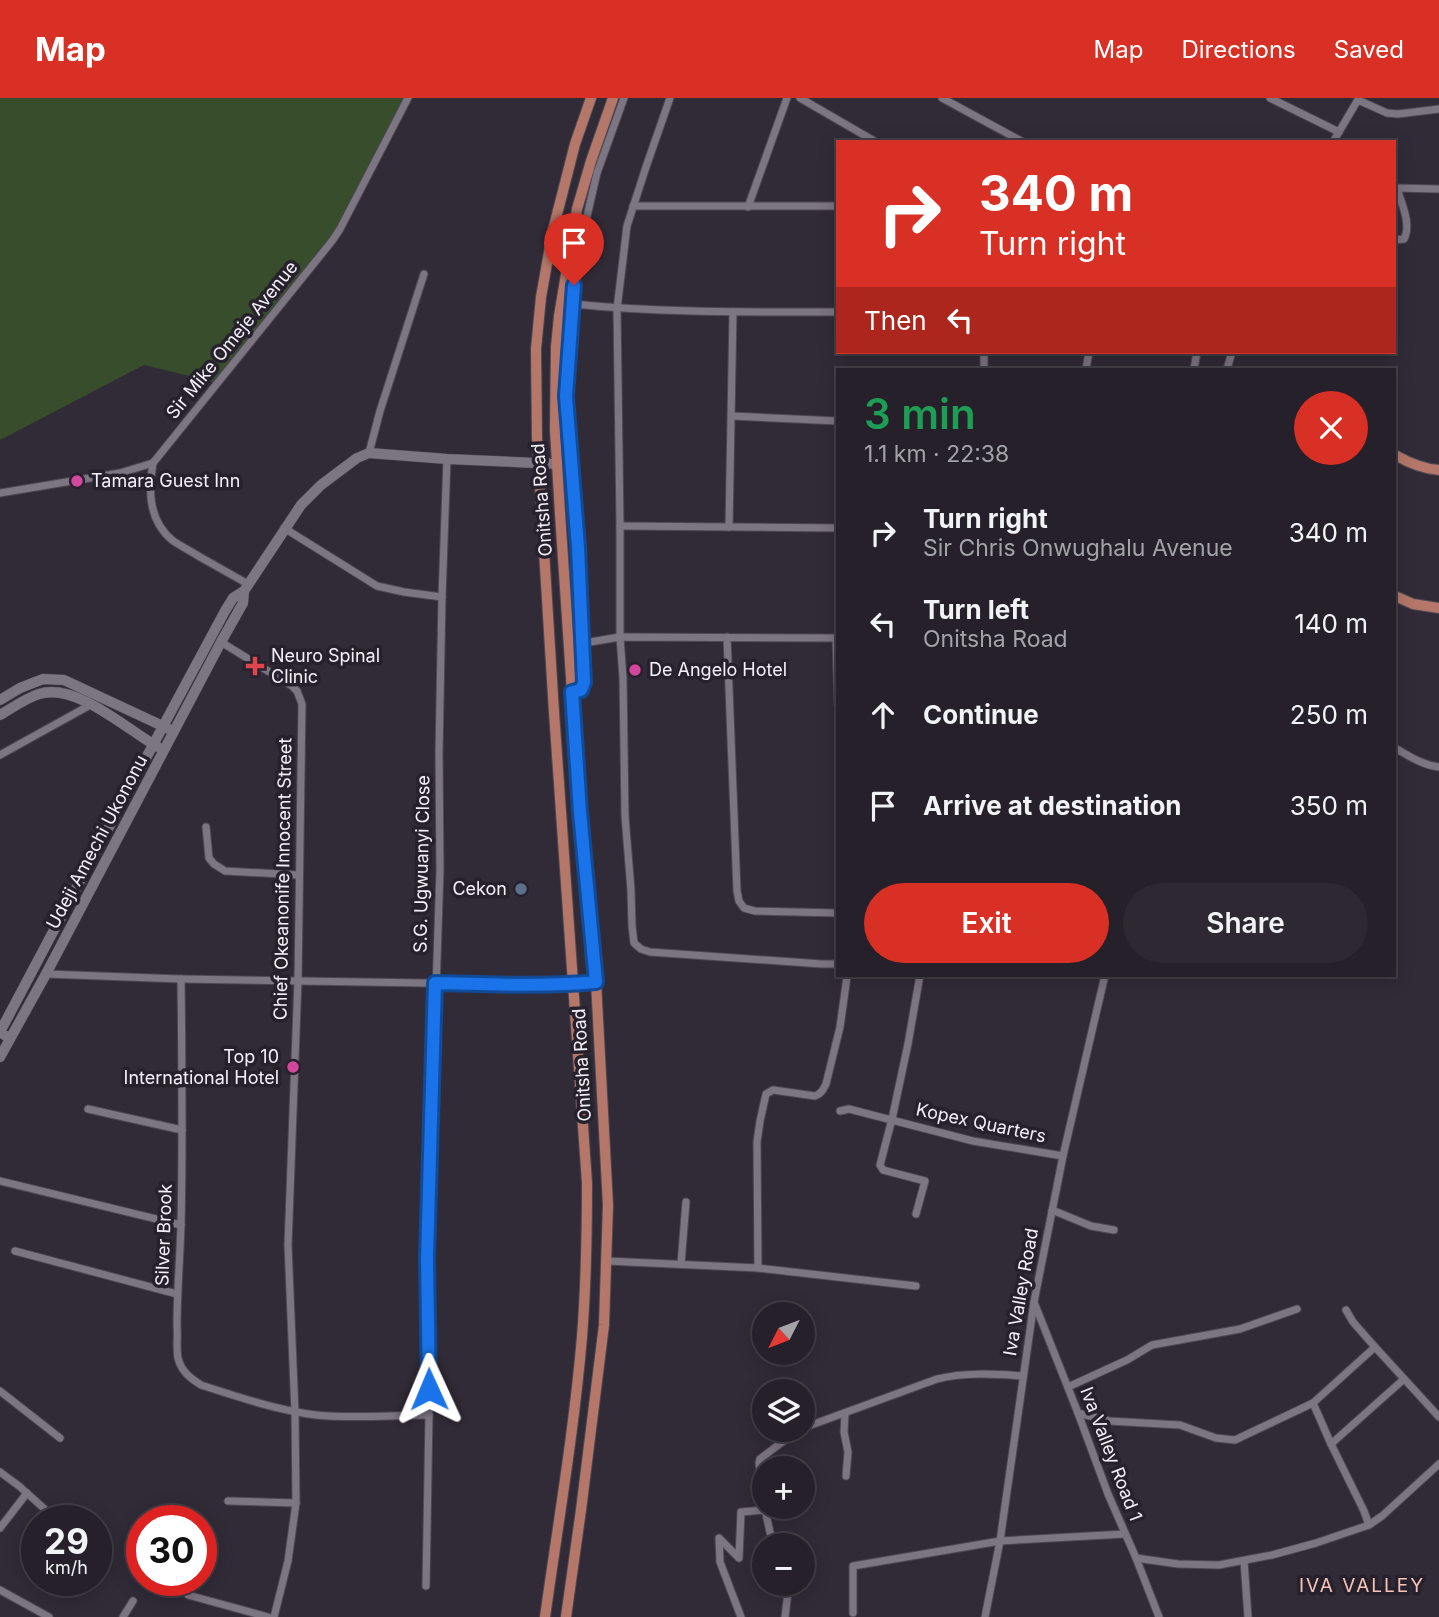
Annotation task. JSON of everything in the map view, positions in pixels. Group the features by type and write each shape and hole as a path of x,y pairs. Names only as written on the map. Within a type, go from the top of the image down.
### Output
{"main road":[{"name":"Onitsha Road","path":"545,1617 579,1363 587,1183 537,438 536,349 541,297 553,230 575,144 592,98"},
{"name":"Onitsha Road","path":"566,1617 604,1325 608,1205 596,982 580,812 557,464 556,389 559,316 578,209 613,98"},
{"path":"0,700 20,688 43,680 64,681 169,729 233,598 246,587 301,505 321,485 357,458 369,453 557,464"},
{"path":"1396,456 1421,467 1439,470"},
{"name":"Udeji Amechi Ukononu","path":"0,1057 5,1035 80,879 221,642 243,603 246,587"},
{"path":"1396,596 1413,604 1439,608"},
{"path":"0,715 40,693 60,692 92,704 159,747"},
{"name":"Udeji Amechi Ukononu","path":"5,1035 46,974 159,747"}],"street":[{"name":"Sir Mike Omeje Avenue","path":"153,463 332,241 408,98"},
{"path":"572,692 583,687 584,643 566,396 574,285 597,173 624,98"},
{"path":"670,98 627,226 617,309 620,637 625,816 634,943 650,952 836,964"},
{"path":"748,207 787,98"},
{"path":"800,98 873,140"},
{"path":"942,98 1019,140"},
{"path":"1271,98 1339,132"},
{"path":"1334,140 1358,99 1387,113 1439,109"},
{"path":"1396,240 1404,239 1407,229 1396,188 1439,189"},
{"path":"634,206 836,206"},
{"path":"369,453 424,274"},
{"path":"573,304 617,309 836,312"},
{"path":"729,527 733,312"},
{"path":"732,416 836,421"},
{"name":"S.G. Ugwuanyi Close","path":"426,1586 429,1415 427,1258 440,870 439,752 447,459"},
{"path":"0,493 120,473 153,463 149,493 163,531 178,544 246,587"},
{"path":"620,526 836,528"},
{"path":"284,528 377,586 442,597"},
{"path":"584,643 620,637 836,638"},
{"path":"727,637 739,901 744,908 755,911 836,913"},
{"name":"Chief Okeanonife Innocent Street","path":"221,642 292,686 302,704 298,980 288,1245 296,1503 288,1561 274,1617"},
{"path":"0,755 92,704"},
{"path":"1396,749 1430,766 1439,766"},
{"path":"206,827 209,858 225,871 298,876"},
{"path":"46,974 435,983 596,982"},
{"path":"758,1268 757,1142 766,1094 773,1090 815,1096 823,1090 840,1027 847,977"},
{"name":"Kopex Quarters","path":"916,1213 925,1181 883,1170 880,1161 892,1119 920,977"},
{"name":"Iva Valley Road","path":"985,1617 1000,1541 1034,1302 1063,1156 1105,977"},
{"name":"Silver Brook","path":"181,979 182,1130 177,1294 178,1359 182,1369 201,1385 295,1412"},
{"path":"88,1109 182,1130"},
{"name":"Kopex Quarters","path":"840,1111 849,1109 973,1141 1063,1156"},
{"path":"0,1181 181,1225"},
{"path":"681,1264 686,1202"},
{"path":"1052,1210 1091,1226 1114,1230"},
{"path":"15,1251 177,1294"},
{"path":"607,1261 758,1268 916,1286"},
{"name":"Iva Valley Road 1","path":"1034,1302 1158,1617"},
{"path":"1068,1387 1127,1360 1152,1345 1240,1329 1297,1310"},
{"path":"1346,1310 1353,1322 1439,1417"},
{"path":"1079,1413 1110,1421 1180,1425 1216,1438 1235,1440 1314,1403 1375,1347"},
{"path":"815,1424 950,1376 1023,1376"},
{"path":"1331,1444 1404,1379"},
{"path":"0,1391 60,1438"},
{"path":"1314,1403 1369,1525"},
{"path":"295,1412 318,1415 429,1415"},
{"path":"845,1414 844,1432 848,1452 846,1476"},
{"path":"764,1456 782,1442"},
{"path":"1136,1558 1178,1564 1219,1565 1316,1543 1369,1525 1439,1464"},
{"path":"0,1472 40,1505"},
{"path":"0,1528 27,1493"},
{"path":"228,1501 296,1503"},
{"path":"741,1617 720,1562 719,1538 740,1558 741,1512 752,1510"},
{"path":"853,1613 853,1566 1000,1541 1125,1534"},
{"path":"1244,1561 1248,1617"},
{"path":"0,1590 49,1617"},
{"path":"192,1596 268,1617"},
{"path":"785,1617 788,1596"},
{"path":"123,1617 133,1601"}],"green space":[{"path":"0,98 407,98 340,229 218,383 144,365 0,440"}],"place":[{"name":"Tamara Guest Inn","path":"77,481"},
{"name":"Neuro Spinal Clinic","path":"255,666"},
{"name":"De Angelo Hotel","path":"635,670"},
{"name":"Cekon","path":"521,889"},
{"name":"Top 10 International Hotel","path":"293,1067"}],"district":[{"name":"IVA VALLEY","path":"1362,1585"}],"route":[{"path":"429,1389 427,1258 435,983 596,982 572,692 581,690 584,682 578,547 566,396 574,285"}]}
